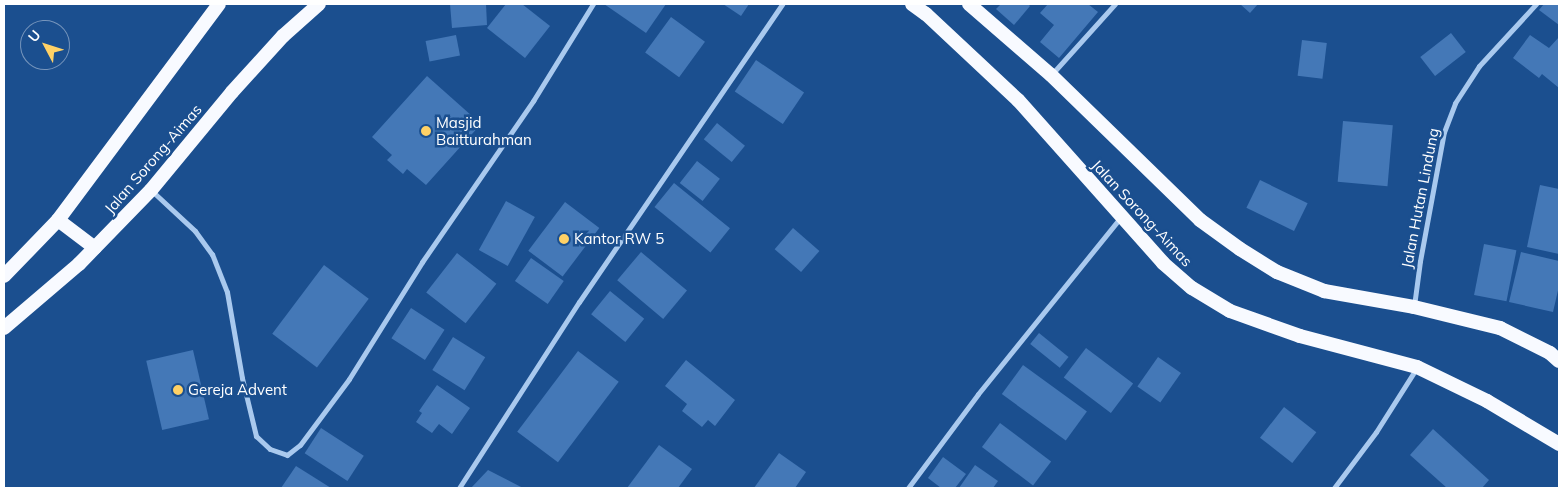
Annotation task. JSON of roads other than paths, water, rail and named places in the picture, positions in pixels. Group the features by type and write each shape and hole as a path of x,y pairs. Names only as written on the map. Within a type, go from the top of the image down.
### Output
{"highway":[{"path":"4,276 58,220 219,4"},
{"name":"Jalan Sorong-Aimas","path":"4,328 95,248 151,190 283,36 319,4"},
{"name":"Jalan Sorong-Aimas","path":"912,4 926,14 1018,100 1164,263 1192,288 1230,311 1300,336 1417,368 1487,401 1559,444"},
{"path":"970,4 1051,75 1200,220 1240,250 1277,272 1324,291 1414,307 1500,328 1550,353 1559,361"},
{"path":"58,220 95,248"}],"street":[{"path":"151,190 195,231 212,254 227,292 242,378 256,436 270,449 287,455 300,445 349,379 422,262 532,101 593,4"},
{"path":"459,488 579,302 782,4"},
{"path":"1051,75 1115,4"},
{"name":"Jalan Hutan Lindung","path":"1414,307 1420,261 1444,132 1455,103 1479,66 1536,4"},
{"path":"908,488 978,394 1121,216"},
{"path":"1334,488 1376,432 1417,368"}],"place":[{"name":"Masjid Baitturahman","path":"426,131"},
{"name":"Kantor RW 5","path":"564,239"},
{"name":"Gereja Advent","path":"178,390"}]}
